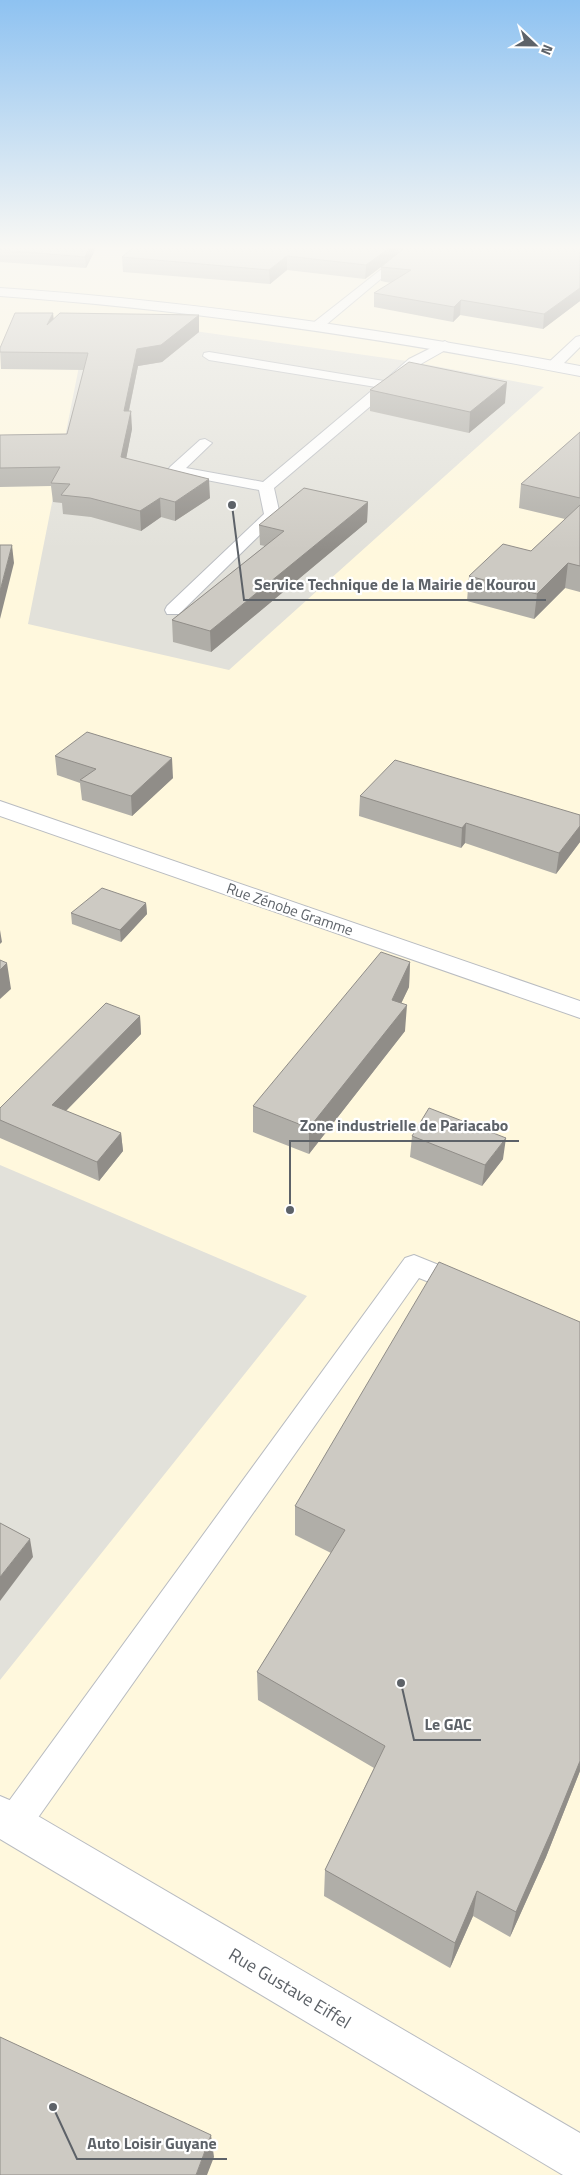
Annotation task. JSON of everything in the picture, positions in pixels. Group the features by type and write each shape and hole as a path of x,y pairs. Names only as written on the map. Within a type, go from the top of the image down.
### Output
{"main road":[{"path":"458,348 580,371"},
{"name":"Rue Zénobe Gramme","path":"0,808 580,1010"},
{"name":"Rue Gustave Eiffel","path":"6,1820 580,2159"}],"lane":[{"path":"266,487 414,362 440,348"},
{"path":"553,366 572,348"},
{"path":"209,356 387,385"},
{"path":"205,442 175,470 266,487"},
{"path":"173,610 272,515 266,487"},
{"path":"6,1820 414,1265 488,1295"}],"shaded area":[{"path":"0,348 580,348 580,2175 0,2175"},
{"path":"83,348 312,348 414,362 544,387 229,670 28,624"},
{"path":"0,1165 307,1296 0,1680"}],"building":[{"path":"0,348 146,348 137,349 124,411 131,411 121,457 209,479 175,502 160,498 140,511 90,498 61,495 70,484 51,483 60,467 0,468 0,435 67,434 88,353 0,352"},
{"path":"409,362 507,382 470,412 370,390"},
{"path":"580,432 580,498 521,484"},
{"path":"304,488 368,502 210,631 172,620 284,531 259,525"},
{"path":"580,505 580,566 568,563 537,594 469,576 503,544 531,551"},
{"path":"0,545 12,545 0,591"},
{"path":"87,732 172,758 131,796 80,780 96,769 55,756"},
{"path":"395,760 580,815 580,826 559,853 466,823 462,828 360,796"},
{"path":"102,888 146,903 120,930 71,913"},
{"path":"381,952 410,962 392,1000 407,1005 309,1128 253,1106"},
{"path":"0,960 7,963 0,970"},
{"path":"106,1003 140,1016 52,1105 121,1133 97,1162 0,1120 0,1108"},
{"path":"429,1108 506,1138 485,1165 412,1136"},
{"path":"439,1262 580,1322 580,1761 516,1912 477,1891 455,1943 325,1870 385,1746 257,1672 345,1530 295,1506"},
{"path":"0,1523 30,1539 0,1577"},
{"path":"0,2037 211,2135 196,2175 0,2175"}],"place":[{"name":"Service Technique de la Mairie de Kourou","path":"232,505"},
{"name":"Zone industrielle de Pariacabo","path":"290,1210"},
{"name":"Le GAC","path":"401,1683"},
{"name":"Auto Loisir Guyane","path":"53,2107"}]}
